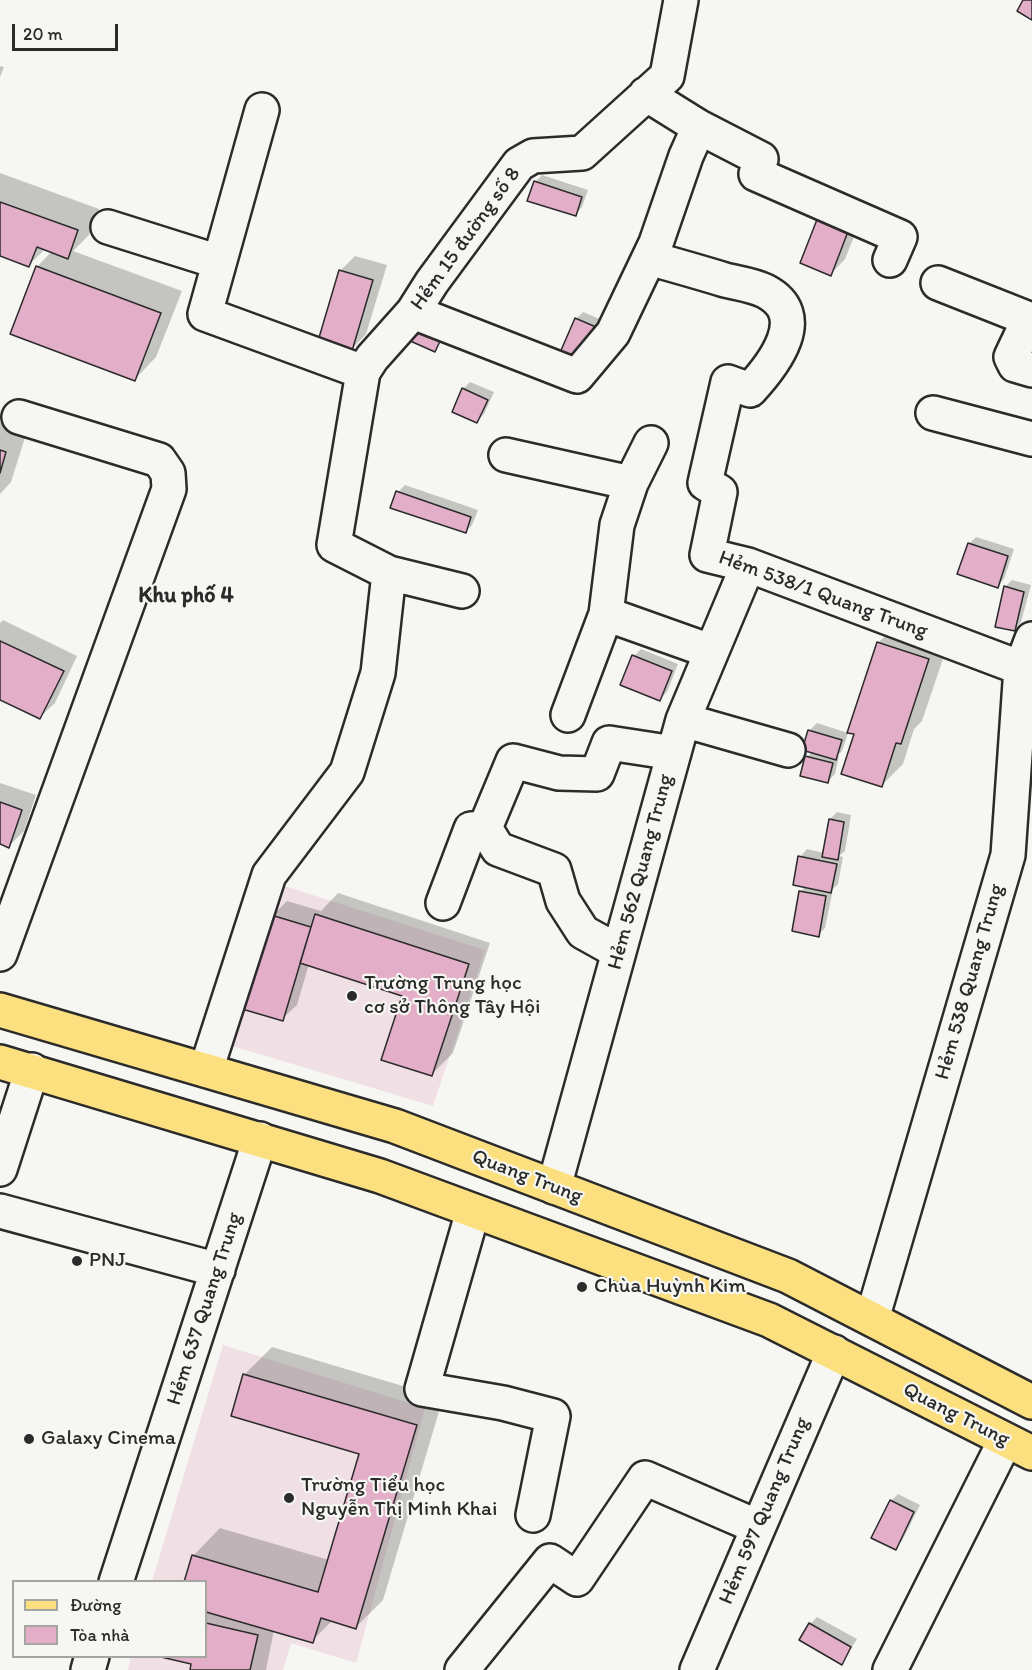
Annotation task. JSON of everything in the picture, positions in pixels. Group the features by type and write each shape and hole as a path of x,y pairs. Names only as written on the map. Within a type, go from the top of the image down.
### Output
{"main road":[{"name":"Quang Trung","path":"0,1010 394,1126 788,1276 1032,1402"},
{"name":"Quang Trung","path":"0,1062 380,1176 769,1320 1018,1447"},
{"path":"261,1139 273,1091"}],"street":[{"name":"Hẻm 15 đường số 8","path":"363,372 372,358 413,312 432,282 519,164 533,156 582,153 667,76 681,0"},
{"path":"646,94 699,127 761,159 756,174 900,237 890,260"},
{"path":"262,110 205,314 363,372 334,545 389,573 462,591"},
{"path":"413,312 578,376 613,333 649,258 699,127"},
{"path":"108,227 219,262"},
{"name":"Hẻm 538/1 Quang Trung","path":"649,258 765,291 783,307 788,322 788,331 772,362 750,390 728,382 705,483 720,492 707,555 748,565 1026,653"},
{"path":"938,283 1029,319 1011,357 1015,365 1032,370"},
{"path":"933,412 1032,440"},
{"path":"0,954 169,489 168,473 159,460 19,417"},
{"path":"568,715 606,614 617,525 631,483 651,443"},
{"path":"506,455 631,483"},
{"name":"Hẻm 562 Quang Trung","path":"554,1187 683,720 748,565"},
{"path":"206,1070 269,875 347,772 378,672 389,573"},
{"path":"606,614 710,651"},
{"name":"Hẻm 538 Quang Trung","path":"872,1318 1008,855 1026,653"},
{"path":"683,720 788,750"},
{"path":"485,828 513,761 559,773 597,774 609,743 674,753"},
{"path":"443,903 471,829 485,828"},
{"path":"485,828 498,849 554,870 563,901 583,932 619,952"},
{"path":"0,1169 32,1070"},
{"name":"Hẻm 637 Quang Trung","path":"116,1580 261,1139"},
{"path":"0,1210 218,1270"},
{"path":"473,1211 422,1389 504,1403 553,1416 533,1515"},
{"name":"Hẻm 597 Quang Trung","path":"697,1670 834,1352"},
{"path":"890,1670 1018,1447"},
{"path":"462,1670 550,1561 577,1578 645,1478 758,1527"}],"shaded area":[{"name":"Trường Trung học cơ sở Thông Tây Hội","path":"272,882 485,950 433,1106 219,1042"},
{"name":"Trường Tiểu học Nguyễn Thị Minh Khai","path":"223,1345 425,1408 356,1663 291,1643 283,1670 128,1670 131,1658 207,1658 207,1580 152,1580"}],"building":[{"path":"1023,0 1032,0 1032,20 1017,11"},
{"path":"534,181 582,197 576,216 527,201"},
{"path":"0,202 78,230 68,259 37,247 29,267 0,256"},
{"path":"818,217 849,229 831,276 800,263"},
{"path":"36,266 161,313 135,381 10,334"},
{"path":"339,270 373,280 352,351 318,341"},
{"path":"420,314 447,326 435,352 408,340"},
{"path":"575,318 603,330 587,367 559,355"},
{"path":"462,388 488,400 477,423 452,412"},
{"path":"0,450 6,452 0,473"},
{"path":"396,491 471,517 466,533 390,508"},
{"path":"968,543 1008,556 998,588 957,574"},
{"path":"1004,586 1024,592 1015,631 995,627"},
{"path":"0,641 64,671 40,719 0,700"},
{"path":"877,642 929,659 901,744 896,743 882,787 841,774 854,734 847,733"},
{"path":"632,655 672,671 660,701 620,685"},
{"path":"808,730 842,740 836,760 802,750"},
{"path":"805,756 833,763 828,783 800,776"},
{"path":"0,802 22,810 9,848 0,844"},
{"path":"829,819 844,822 838,860 822,857"},
{"path":"798,856 837,864 831,893 793,885"},
{"path":"799,891 826,896 819,937 792,931"},
{"path":"315,914 469,964 432,1076 381,1060 402,996 300,963"},
{"path":"271,915 311,927 283,1021 242,1009"},
{"path":"243,1374 417,1425 356,1629 321,1618 313,1643 207,1612 207,1580 185,1580 192,1555 318,1592 359,1454 231,1416"},
{"path":"890,1500 914,1512 896,1550 871,1538"},
{"path":"207,1623 258,1635 250,1670 190,1670 191,1664 165,1658 207,1658"},
{"path":"809,1623 851,1647 842,1665 799,1640"}],"place":[{"name":"Trường Trung học cơ sở Thông Tây Hội","path":"352,996"},
{"name":"PNJ","path":"77,1261"},
{"name":"Chùa Huỳnh Kim","path":"582,1287"},
{"name":"Galaxy Cinema","path":"29,1439"},
{"name":"Trường Tiểu học Nguyễn Thị Minh Khai","path":"289,1498"}],"district":[{"name":"Khu phố 4","path":"186,596"}]}
